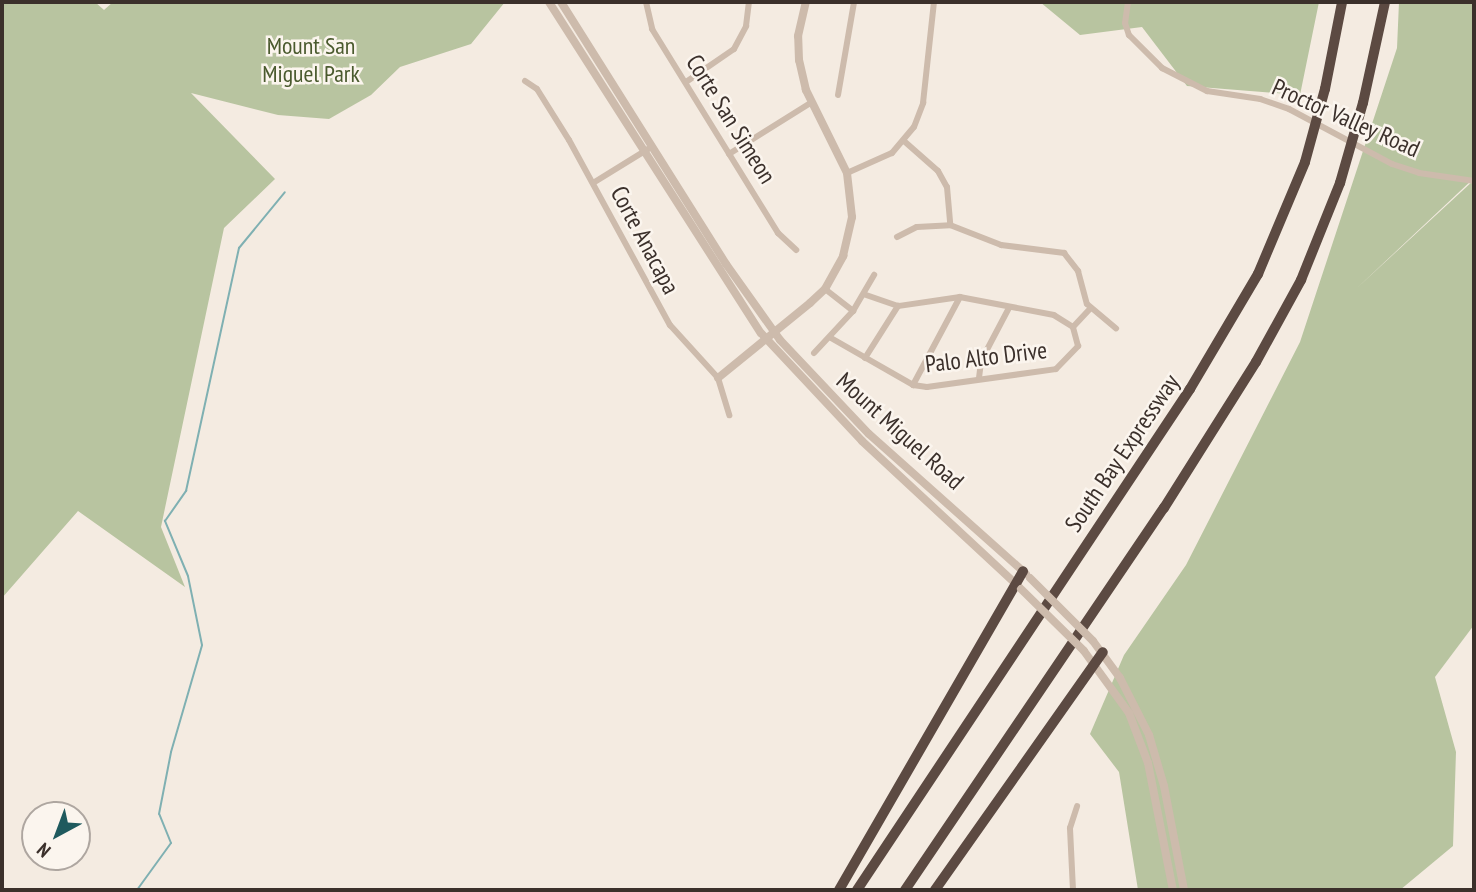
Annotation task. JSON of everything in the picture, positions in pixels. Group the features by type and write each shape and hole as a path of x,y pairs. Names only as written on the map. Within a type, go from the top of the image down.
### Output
{"highway":[{"name":"South Bay Expressway","path":"857,890 1190,389 1258,274 1304,162 1325,89 1342,2"},
{"path":"905,890 1164,508 1256,362 1301,280 1340,183 1363,103 1385,2"},
{"path":"839,890 1026,575"},
{"path":"935,890 1103,652"}],"street":[{"name":"Mount Miguel Road","path":"549,2 643,152 767,340 853,433 1018,586 1095,663 1129,713 1148,763 1173,890"},
{"name":"Mount Miguel Road","path":"561,2 775,333 869,434 1026,575 1103,652 1132,698 1155,751 1184,890"},
{"name":"Corte San Simeon","path":"646,2 652,29 778,233 796,250"},
{"path":"686,82 734,49 746,26 749,2"},
{"path":"718,378 767,340 825,289 843,256 852,217 847,173 812,102 798,48 806,2"},
{"path":"838,95 855,2"},
{"path":"847,173 882,160 904,141 923,103 934,2"},
{"name":"Proctor Valley Road","path":"1128,2 1125,23 1129,35 1162,68 1207,91 1260,99 1289,109 1392,164 1419,173 1474,181"},
{"name":"Corte Anacapa","path":"525,81 537,89 593,183 664,316 718,378 729,415"},
{"path":"729,154 812,102"},
{"path":"904,141 937,171 947,187 950,225"},
{"path":"593,183 652,146"},
{"path":"897,237 917,227 950,225 1001,245 1065,253 1078,271 1090,308 1116,328"},
{"path":"814,353 831,338 853,311 874,275"},
{"path":"825,289 853,311"},
{"name":"Palo Alto Drive","path":"831,338 913,385 938,387 1063,365 1078,346 1073,327 1054,315 960,297 898,306 864,294"},
{"path":"913,385 960,297"},
{"path":"865,358 898,306"},
{"path":"979,378 981,361 1009,308"},
{"path":"1073,327 1090,308"},
{"path":"1073,890 1070,828 1077,806"}],"green space":[{"name":"Mount San Miguel Park","path":"2,2 95,2 104,10 113,2 505,2 471,44 400,67 371,95 329,119 278,115 191,93 275,179 224,228 161,527 185,587 78,511 2,598"},
{"path":"1040,2 1319,2 1300,95 1187,86 1142,27 1080,35"},
{"path":"1399,2 1474,2 1474,178 1357,288 1474,180 1474,625 1435,677 1456,752 1453,846 1400,890 1138,890 1119,772 1090,734 1124,655 1186,565 1300,342 1397,48"}],"waterway":[{"path":"137,890 171,843 159,814 171,752 202,645 188,576 165,521 186,491 239,248 285,192"}]}
